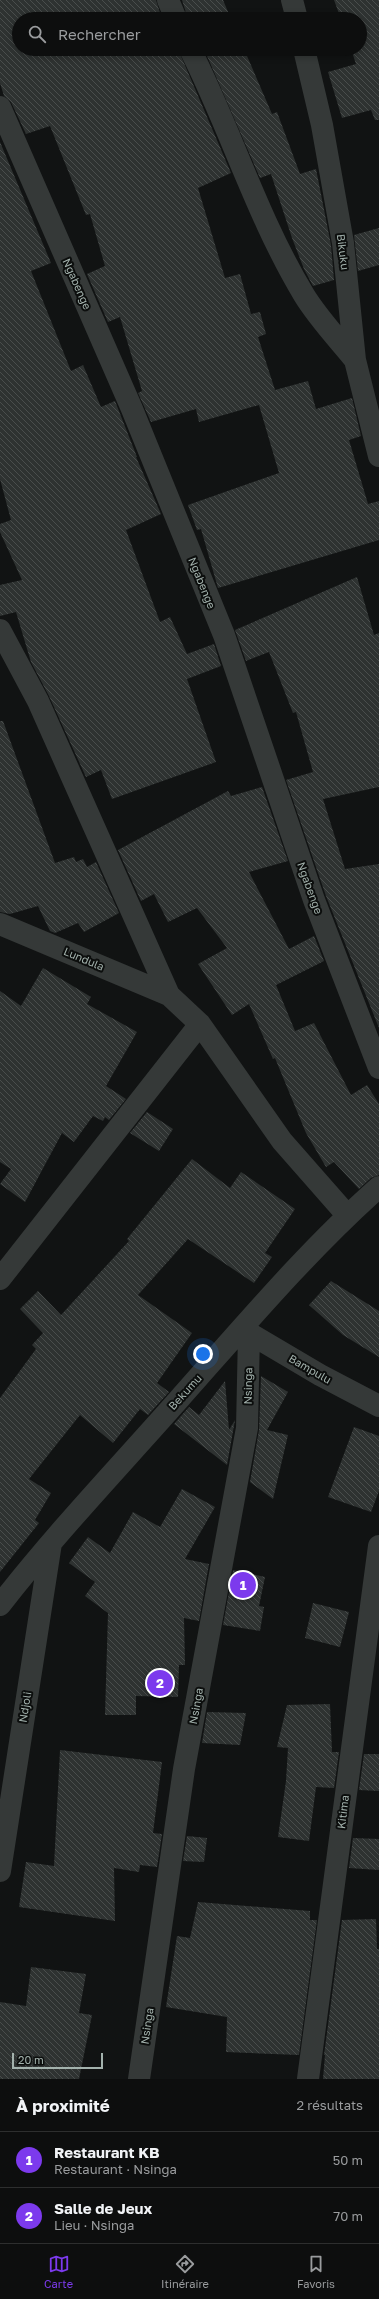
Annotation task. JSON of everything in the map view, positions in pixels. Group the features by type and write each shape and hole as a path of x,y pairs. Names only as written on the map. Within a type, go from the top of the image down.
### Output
{"street":[{"path":"168,0 173,12"},
{"path":"292,0 295,12"},
{"path":"194,56 205,78 265,222 304,296 355,360"},
{"name":"Bikuku","path":"306,56 322,125 343,243 355,360 379,456"},
{"name":"Ngabenge","path":"0,107 6,140 132,409 224,635 314,900 379,1068"},
{"path":"0,630 38,701 169,995 200,1024 282,1140 348,1215"},
{"name":"Lundula","path":"0,924 169,995"},
{"path":"0,1280 200,1024"},
{"name":"Bekumu","path":"0,1605 51,1543 245,1331 348,1215 379,1187"},
{"name":"Bampulu","path":"245,1331 320,1375 379,1406"},
{"name":"Nsinga","path":"139,2079 184,1769 247,1428 245,1331"},
{"name":"Ndjoli","path":"0,1871 51,1543"},
{"name":"Kitima","path":"308,2079 379,1546"}],"building":[{"path":"0,0 156,0 160,12 12,12 12,56 181,56 231,173 198,188 225,278 240,274 251,314 260,312 266,334 258,337 275,390 308,381 316,409 352,398 361,436 349,440 368,504 379,501 379,540 218,588 201,529 197,530 188,505 279,473 259,405 199,422 196,409 151,422 138,393 142,391 120,317 108,322 87,274 105,266 90,214 86,215 50,126 26,134 11,102 4,96 0,83"},
{"path":"182,0 223,0 228,12 186,12"},
{"path":"334,0 379,0 379,120 375,120 371,110 342,118 328,72 356,64 353,56 367,56 367,12 338,12"},
{"path":"207,56 247,56 272,114 277,112 300,174 316,169 331,245 334,280 313,286 304,269 292,238 271,174 260,178"},
{"path":"0,142 51,263 31,271 71,371 83,365 101,407 115,401 136,457 161,514 126,530 160,622 170,617 187,654 214,644 221,666 187,679 216,762 112,799 101,770 86,777 49,696 31,662 16,612 0,616 0,585 22,580 0,532 0,524 11,520 0,479"},
{"path":"379,228 379,265 358,271 354,235"},
{"path":"357,577 374,635 379,633 379,787 323,799 345,869 379,864 379,1028 326,896 286,780 313,772 296,712 293,713 269,652 246,661 235,630"},
{"path":"0,721 3,721 55,863 74,857 76,862 83,859 87,867 96,862 119,913 84,932 78,923 55,933 50,931 38,906 10,914 0,912"},
{"path":"262,787 288,861 249,872 289,949 314,936 324,961 276,985 295,1031 314,1023 351,1095 367,1085 379,1104 379,1175 371,1178 359,1189 334,1162 326,1167 306,1133 275,1058 273,1059 249,1004 232,1015 198,964 227,948 197,908 168,922 154,894 141,901 118,850 228,791 231,796"},
{"path":"43,968 91,997 87,1004 137,1032 106,1086 126,1099 109,1120 105,1117 103,1121 93,1116 74,1142 62,1133 25,1202 0,1184 11,1169 0,1162 0,991 21,1006"},
{"path":"147,1112 173,1129 159,1151 130,1133"},
{"path":"192,1159 230,1188 241,1172 295,1209 265,1253 272,1257 254,1283 188,1239 138,1295 192,1333 157,1383 169,1392 148,1415 140,1409 113,1443 80,1415 29,1479 51,1493 35,1520 39,1523 0,1572 0,1398 36,1349 32,1345 43,1333 20,1309 38,1291 61,1315 129,1241 127,1239"},
{"path":"331,1281 379,1311 379,1357 343,1335 309,1305"},
{"path":"261,1376 288,1392 267,1430 288,1435 273,1499 250,1482 259,1430"},
{"path":"225,1381 229,1430 235,1420 227,1465 174,1424 189,1407 199,1415"},
{"path":"354,1427 379,1436 379,1491 371,1512 328,1497"},
{"path":"182,1489 215,1507 185,1559 209,1564 199,1621 184,1618 185,1665 179,1665 178,1697 136,1696 136,1715 105,1715 108,1613 85,1596 95,1582 69,1563 88,1537 110,1553 133,1512 160,1527"},
{"path":"233,1570 265,1577 259,1606 264,1607 260,1631 223,1625"},
{"path":"313,1603 349,1612 340,1647 305,1638"},
{"path":"330,1704 332,1752 339,1752 334,1788 316,1787 309,1841 278,1837 286,1781 288,1748 277,1747 287,1705"},
{"path":"207,1712 246,1713 240,1745 202,1743"},
{"path":"60,1750 162,1762 153,1833 162,1834 157,1867 140,1865 139,1872 114,1868 115,1921 19,1907 26,1862 54,1866"},
{"path":"364,1754 379,1754 379,1791 359,1790"},
{"path":"187,1836 207,1838 204,1862 183,1861"},
{"path":"353,1838 379,1839 379,1870 349,1868"},
{"path":"198,1902 310,1911 310,1920 317,1920 299,2055 226,2052 227,2017 166,2007 177,1936 190,1938"},
{"path":"376,1919 377,1949 379,1949 379,2079 323,2079 324,2055 342,1920"},
{"path":"31,1967 86,1974 79,2013 92,2015 79,2079 0,2079 0,2002 26,2006"}],"place":[{"name":"Restaurant KB","path":"243,1585"},
{"name":"Salle de Jeux","path":"160,1683"}]}
